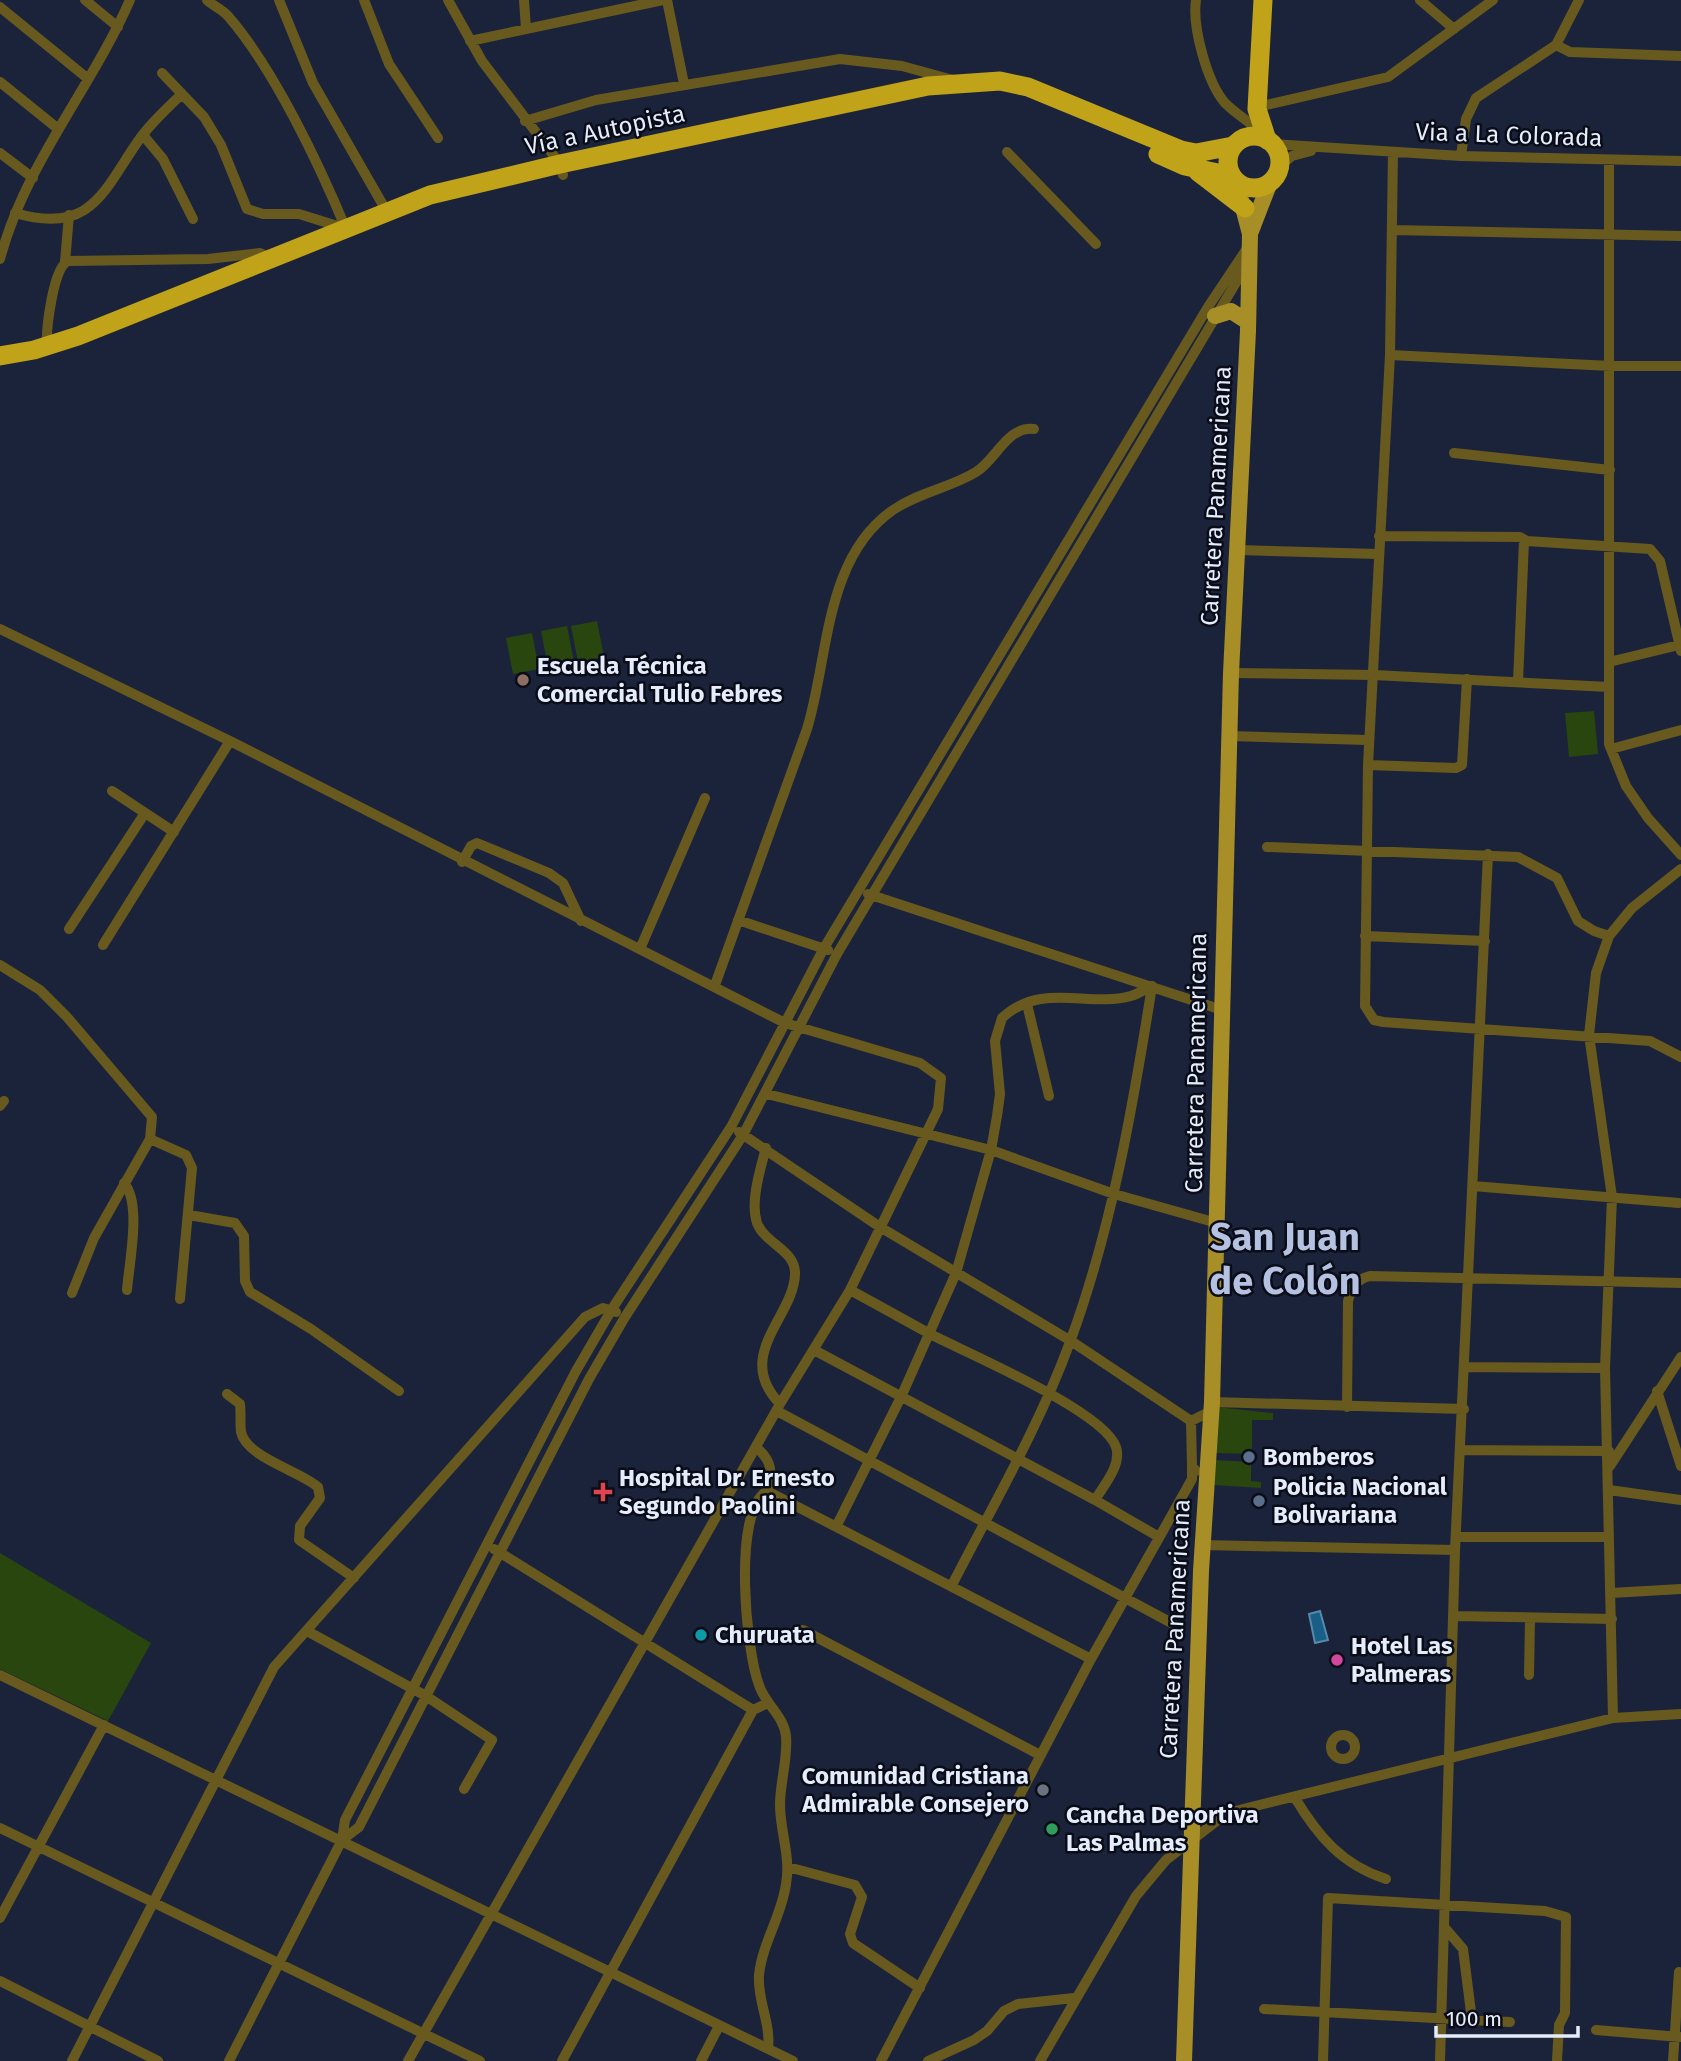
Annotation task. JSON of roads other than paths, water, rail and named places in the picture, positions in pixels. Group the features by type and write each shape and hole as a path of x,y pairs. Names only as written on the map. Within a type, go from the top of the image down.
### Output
{"highway":[{"path":"1234,178 1228,164 1248,125 1263,0"},
{"name":"Vía a Autopista","path":"0,368 36,362 82,348 434,207 561,169 928,86 1000,81 1028,87 1181,150 1196,153 1248,125 1255,136 1270,142"},
{"name":"Vía a Autopista","path":"0,356 47,346 430,195 930,98 999,93 1049,108 1191,168 1234,178 1253,188 1275,174"},
{"path":"1248,125 1270,142 1279,154 1275,174"},
{"path":"1191,168 1245,208"}],"main road":[{"name":"Carretera Panamericana","path":"1250,239 1275,174"},
{"name":"Carretera Panamericana","path":"1184,2061 1202,1545 1212,1408 1231,673 1248,323 1250,239 1245,208 1234,178"},
{"path":"1215,316 1231,311 1248,323"}],"street":[{"path":"85,0 118,27"},
{"path":"0,259 15,213 57,128 118,27 130,0"},
{"path":"207,0 228,15 256,53 312,156 346,229"},
{"path":"279,0 313,83 387,212"},
{"path":"364,0 390,64 438,138"},
{"path":"448,0 470,41 561,169"},
{"path":"524,0 526,29"},
{"path":"470,41 665,0 684,84"},
{"path":"1196,0 1194,16 1201,46 1220,96 1248,125 1382,79 1493,0"},
{"path":"1420,0 1454,29"},
{"path":"1461,156 1466,119 1476,98 1556,44 1565,33 1579,0"},
{"path":"0,7 87,78"},
{"path":"1556,44 1570,52 1681,56"},
{"path":"525,121 596,100 850,58 939,74 951,77 955,83"},
{"path":"162,73 204,117 220,145 247,209 263,214 299,214 346,229"},
{"path":"0,82 57,128"},
{"path":"15,213 43,219 69,215 100,200 143,135 182,93"},
{"path":"143,135 163,159 193,219"},
{"name":"Via a La Colorada","path":"1270,142 1461,156 1681,161"},
{"name":"Via a La Colorada","path":"1275,174 1299,153 1335,148"},
{"path":"1007,152 1096,244"},
{"path":"1393,152 1390,355 1367,765 1364,997 1374,1020 1650,1041 1681,1057"},
{"path":"0,153 33,178"},
{"path":"1609,160 1611,366 1608,548 1611,749 1626,786 1647,818 1681,855"},
{"path":"47,346 48,323 58,272 65,262 69,215"},
{"path":"1393,230 1681,236"},
{"path":"229,2061 342,1840 345,1820 576,1371 612,1309 730,1127 824,948 1250,239"},
{"path":"65,262 208,259 260,253 271,259"},
{"path":"342,1840 359,1827 589,1379 625,1317 743,1135 767,1094 837,954 1249,261"},
{"path":"1390,355 1611,366 1681,366"},
{"path":"715,985 816,701 825,637 854,552 892,511 925,493 964,480 982,469 1017,432 1034,429"},
{"path":"1454,453 1610,470"},
{"path":"1379,536 1520,537 1524,541 1650,550 1660,561 1680,648 1609,662"},
{"path":"1518,682 1524,541"},
{"path":"1239,550 1378,554"},
{"path":"0,629 230,741 462,862 715,985 785,1023 920,1063 935,1071 941,1078 938,1109 850,1290 778,1407 646,1645 408,2061"},
{"path":"1231,673 1374,674 1609,687"},
{"path":"1367,765 1456,768 1462,765 1467,679"},
{"path":"1611,749 1681,730"},
{"path":"1230,736 1368,740"},
{"path":"103,945 230,741"},
{"path":"112,791 174,832"},
{"path":"640,948 705,798"},
{"path":"69,929 145,813"},
{"path":"462,862 471,846 477,843 550,873 563,883 581,921"},
{"path":"1267,847 1518,857 1540,866 1557,878 1578,921 1609,936"},
{"path":"1440,2061 1455,1550 1464,1409 1488,854"},
{"path":"1612,1718 1609,1451 1605,1368 1612,1197 1589,1035 1596,973 1609,936 1632,908 1681,869"},
{"path":"859,890 1222,1010"},
{"path":"738,920 837,954"},
{"path":"1365,936 1485,941"},
{"path":"0,965 40,990 67,1017 152,1117 150,1139 94,1238 72,1293"},
{"path":"837,1525 901,1397 956,1273 991,1150 1000,1094 997,1027 1009,1011 1061,995 1132,996 1152,986"},
{"path":"952,1585 1019,1460 1071,1341 1114,1194 1134,1098 1152,986"},
{"path":"1027,1004 1049,1096"},
{"path":"767,1094 991,1150 1114,1194 1217,1223"},
{"path":"730,1127 880,1227 1071,1341 1191,1421"},
{"path":"150,1139 189,1159 193,1174 180,1299"},
{"path":"766,1149 760,1171 756,1221 763,1235 788,1255 795,1273 786,1305 769,1334 764,1349 767,1386 778,1407 985,1520 1124,1600 1179,1627 1177,1633"},
{"path":"124,1183 130,1189 134,1206 127,1290"},
{"path":"1473,1186 1679,1203"},
{"path":"189,1214 235,1223 244,1236 244,1281 250,1292 312,1329 399,1391"},
{"path":"1347,1407 1348,1301 1353,1285 1360,1279 1370,1276 1681,1283"},
{"path":"850,1290 930,1334 1049,1393 1090,1419 1112,1438 1118,1450 1115,1467 1095,1500"},
{"path":"72,2061 274,1667 585,1317 603,1308 612,1309 625,1317"},
{"path":"814,1350 1095,1500 1159,1538"},
{"path":"1609,1468 1681,1357"},
{"path":"1465,1367 1605,1368"},
{"path":"1657,1391 1681,1466"},
{"path":"227,1394 240,1404 241,1434 253,1449 276,1464 298,1471 318,1487 320,1498 300,1526 299,1539 354,1578"},
{"path":"1191,1421 1212,1408 1464,1409"},
{"path":"883,2061 1040,1755 1192,1479 1191,1421"},
{"path":"757,1448 769,1458 771,1472 767,1491 762,1494 754,1510 748,1533 745,1584 753,1666 768,1703 779,1718 786,1735 780,1808 788,1867 784,1896 759,1975 769,2029 768,2048"},
{"path":"1460,1450 1609,1451"},
{"path":"1192,1466 1205,1482"},
{"path":"1609,1490 1681,1500"},
{"path":"767,1491 1091,1659"},
{"path":"1456,1537 1609,1537"},
{"path":"487,1545 753,1710"},
{"path":"1202,1545 1455,1550"},
{"path":"1611,1593 1681,1589"},
{"path":"1455,1616 1612,1619"},
{"path":"1529,1675 1531,1619"},
{"path":"803,1630 1040,1755"},
{"path":"307,1631 426,1696 492,1740 464,1789"},
{"path":"0,1675 793,2061"},
{"path":"562,2061 753,1710 768,1703"},
{"path":"1040,2061 1074,1998 1136,1896 1166,1860 1227,1813 1373,1780 1451,1757 1612,1718 1681,1714"},
{"path":"0,1918 104,1726"},
{"path":"1295,1798 1310,1823 1354,1867 1386,1879"},
{"path":"0,1828 480,2061"},
{"path":"788,1867 855,1885 862,1897 850,1934 853,1943 920,1988"},
{"path":"1323,2061 1328,1898 1545,1911 1566,1917 1565,2013 1559,2025 1557,2061"},
{"path":"1445,1928 1464,1949 1472,2020"},
{"path":"1672,2061 1678,2037 1679,1972"},
{"path":"0,1981 158,2061"},
{"path":"928,2061 974,2040 987,2031 1004,2011 1018,2004 1074,1998"},
{"path":"1264,2010 1510,2022"},
{"path":"701,2061 719,2026"},
{"path":"1596,2030 1678,2037"}],"water":[{"path":"1320,1611 1328,1640 1315,1643 1309,1614"}],"place":[{"name":"Escuela Técnica Comercial Tulio Febres","path":"523,680"},
{"name":"Bomberos","path":"1249,1457"},
{"name":"Hospital Dr. Ernesto Segundo Paolini","path":"603,1492"},
{"name":"Policia Nacional Bolivariana","path":"1259,1501"},
{"name":"Churuata","path":"701,1635"},
{"name":"Hotel Las Palmeras","path":"1337,1660"},
{"name":"Comunidad Cristiana Admirable Consejero","path":"1043,1790"},
{"name":"Cancha Deportiva Las Palmas","path":"1052,1829"}],"district":[{"name":"San Juan de Colón","path":"1285,1259"}]}
